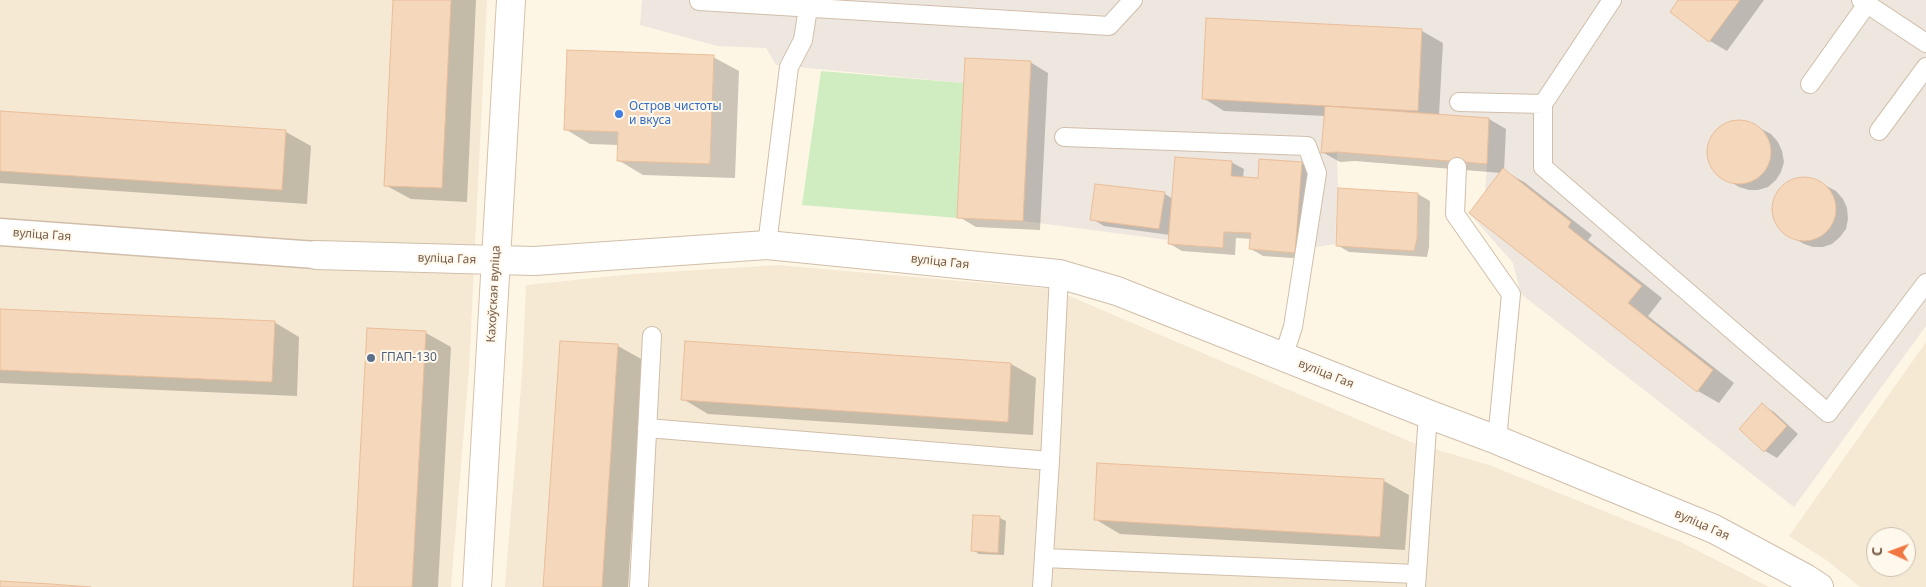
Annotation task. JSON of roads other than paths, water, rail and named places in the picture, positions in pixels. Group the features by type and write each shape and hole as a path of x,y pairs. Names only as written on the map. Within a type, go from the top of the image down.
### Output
{"street":[{"name":"Кахоўская вуліца","path":"477,587 511,0"},
{"name":"вуліца Гая","path":"0,232 316,255 534,261 767,245 1059,274 1116,291 1497,440 1714,530 1819,587"}],"lane":[{"path":"699,1 1109,26 1133,0"},
{"path":"1612,0 1543,104 1543,167 1828,413 1926,284"},
{"path":"1810,84 1864,2 1926,43"},
{"path":"767,245 789,67 803,40 808,8"},
{"path":"1878,131 1926,67"},
{"path":"1459,102 1543,104"},
{"path":"1064,137 1307,146 1317,173 1293,327 1283,356"},
{"path":"1457,168 1456,214 1511,294 1497,440"},
{"path":"1042,587 1059,274"},
{"path":"639,587 652,336"},
{"path":"1044,558 1416,580 1428,414"},
{"path":"647,428 1050,461"}],"place":[{"name":"Остров чистоты и вкуса","path":"619,114"},
{"name":"ГПАП-130","path":"371,358"}]}
